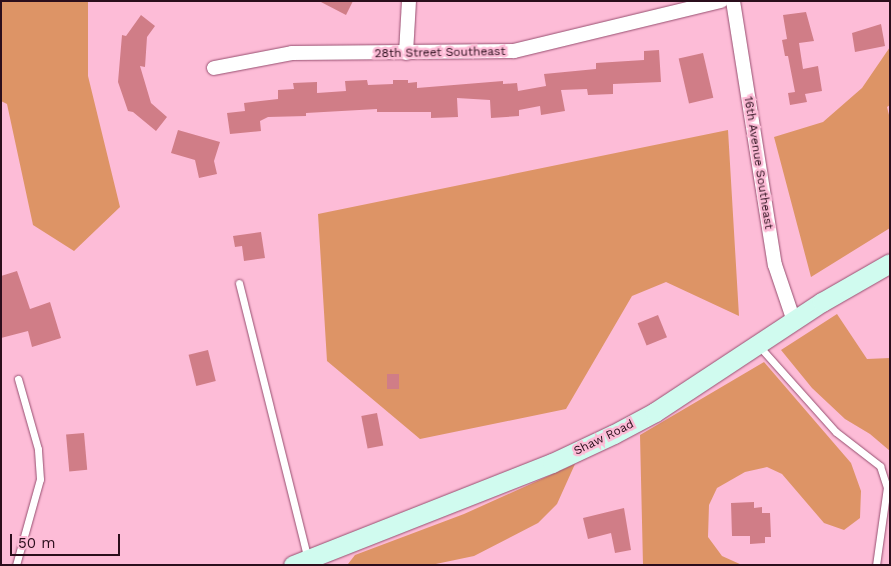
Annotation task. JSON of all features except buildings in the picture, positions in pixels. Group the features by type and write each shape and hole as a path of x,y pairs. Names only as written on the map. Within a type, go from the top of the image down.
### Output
{"main road":[{"name":"Shaw Road","path":"301,562 552,463 614,434 654,412 759,346 794,321 890,263"}],"street":[{"path":"406,53 409,1"},
{"name":"28th Street Southeast","path":"214,68 292,53 514,51 721,1"},
{"name":"16th Avenue Southeast","path":"733,1 775,265 794,321"}],"lane":[{"path":"239,283 301,562"},
{"path":"759,346 836,432 880,466 887,487 876,565"},
{"path":"16,565 40,479 38,449 18,379"}],"shaded area":[{"path":"1,1 88,1 88,76 120,207 74,251 33,225 7,104 1,101"},
{"path":"890,47 890,105 887,107 890,119 890,228 811,277 774,137 823,122 862,88"},
{"path":"728,130 739,316 666,282 632,296 566,409 420,439 327,361 318,214"},
{"path":"837,314 867,359 890,358 890,451 870,434 845,419 812,388 781,350"},
{"path":"764,362 851,463 861,491 860,518 844,530 824,523 782,474 767,467 745,472 717,488 709,505 708,537 722,556 742,565 643,565 640,435"},
{"path":"575,464 557,504 538,523 474,556 431,565 348,564 355,555 464,514"}]}
